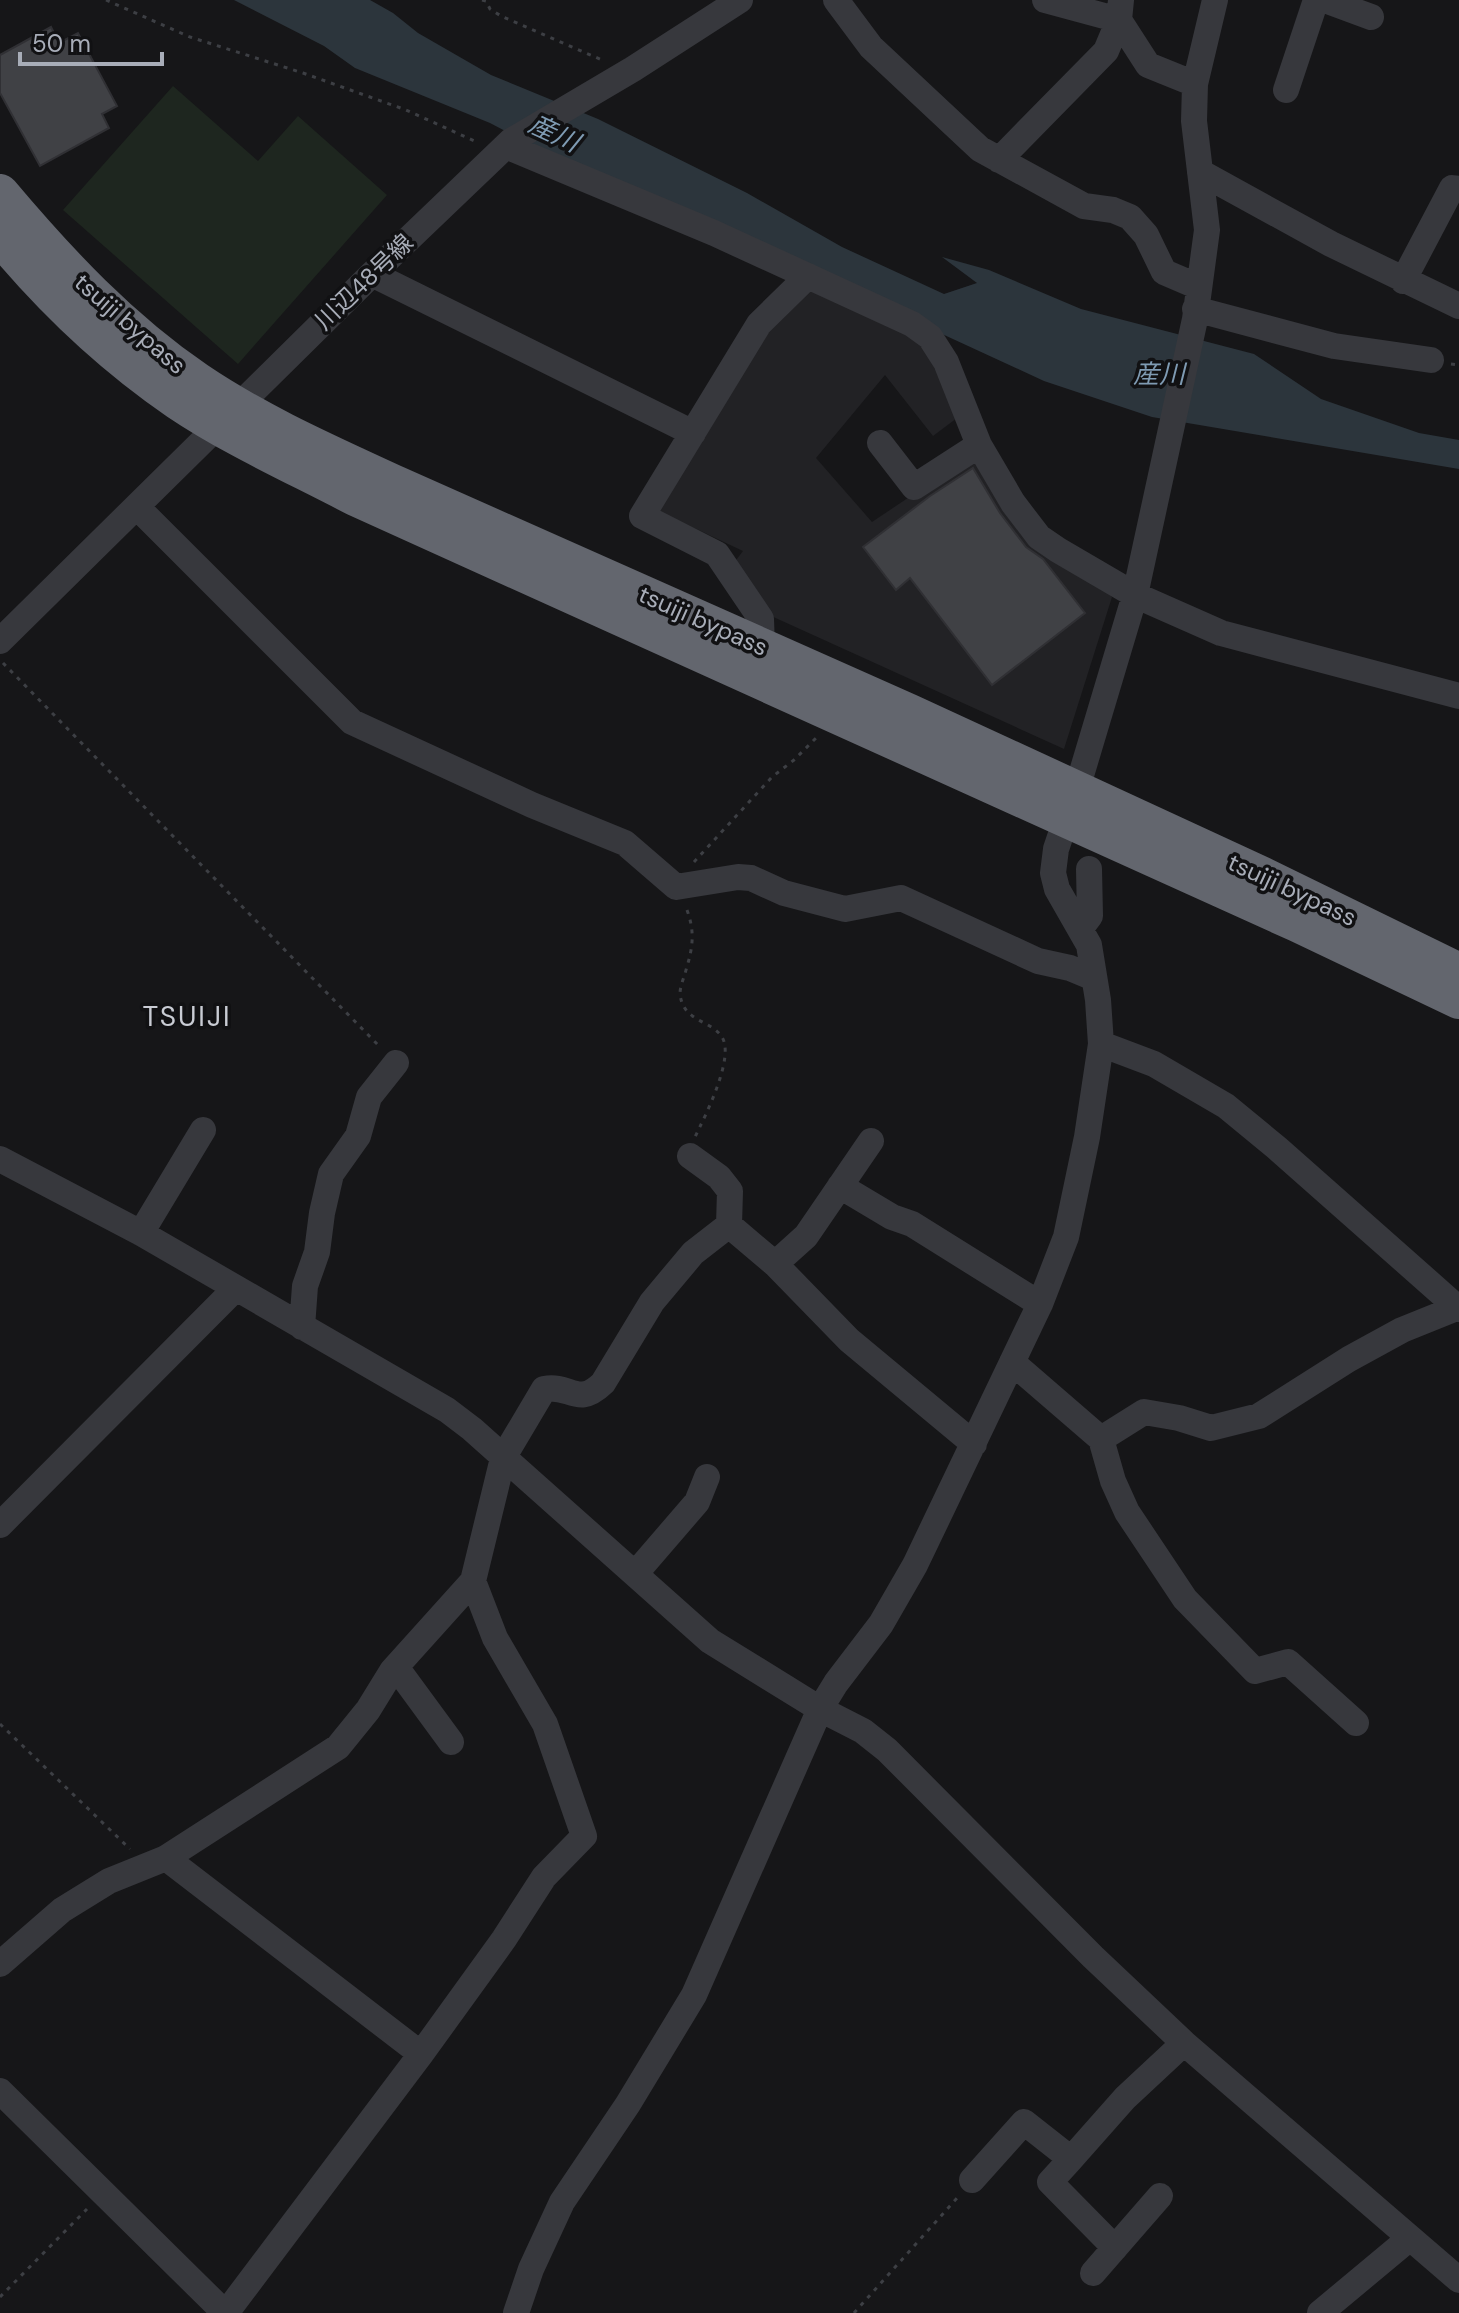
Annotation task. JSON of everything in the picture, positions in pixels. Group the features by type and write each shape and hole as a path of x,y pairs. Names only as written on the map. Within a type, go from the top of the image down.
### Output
{"highway":[{"name":"tsuiji bypass","path":"0,193 49,251 102,304 150,346 199,382 228,415 355,497 830,712 1263,876 1459,972"},
{"name":"tsuiji bypass","path":"0,236 34,277 91,333 143,376 762,647 1336,941 1459,1000"}],"street":[{"path":"631,70 740,0"},
{"path":"836,0 871,47 980,149 1084,206 1113,210 1130,217 1146,235 1164,272 1196,305 1334,346 1431,360"},
{"path":"1045,0 1120,10"},
{"path":"516,2313 531,2269 562,2202 628,2104 694,1995 820,1709 881,1624 915,1565 1040,1304 1066,1237 1087,1137 1101,1044 1089,945 1068,911 1053,873 1056,849 1135,595 1174,424 1207,230 1194,121 1195,84 1215,0"},
{"path":"1286,90 1316,0"},
{"path":"1325,0 1371,17"},
{"path":"999,160 1106,51 1120,10"},
{"path":"1120,10 1148,65 1195,84"},
{"name":"川辺48号線","path":"0,641 505,147 631,70"},
{"path":"505,147 714,233 912,324 930,337 946,362 979,445 1013,503 1039,537 1135,595 1221,633 1459,696"},
{"path":"1200,172 1331,244 1459,306"},
{"path":"1403,281 1452,188 1459,189"},
{"path":"372,274 693,433"},
{"path":"762,647 761,619 717,554 642,516 759,324 808,276"},
{"path":"880,443 914,487 979,445"},
{"path":"137,507 352,722 532,805 625,843 676,887 738,877 751,878 784,893 845,909 901,898 1038,961 1070,968 1094,978"},
{"path":"1081,928 1090,916 1089,869"},
{"path":"1101,1044 1154,1064 1226,1106 1458,1308 1402,1330 1349,1359 1259,1416 1211,1428 1144,1412 1101,1439"},
{"path":"302,1327 305,1286 317,1252 331,1174 358,1136 369,1097 396,1063"},
{"path":"141,1233 203,1130"},
{"path":"775,1264 806,1236 871,1141"},
{"path":"690,1156 719,1177 730,1191 729,1225"},
{"path":"0,1159 141,1233 447,1410 710,1641 820,1709 863,1731 887,1750 1082,1946 1184,2043 1410,2238 1456,2271"},
{"path":"840,1186 892,1217 912,1224 1040,1304"},
{"path":"729,1225 775,1264 849,1340 974,1444"},
{"path":"0,1964 62,1910 109,1881 157,1862 338,1747 368,1710 396,1667 473,1581 503,1458 544,1389 553,1387 585,1396 592,1393 603,1383 652,1302 693,1253 729,1225"},
{"path":"0,1525 235,1289"},
{"path":"1012,1362 1101,1439 1113,1481 1127,1512 1185,1599 1255,1671 1288,1662 1356,1723"},
{"path":"635,1574 697,1502 707,1477"},
{"path":"0,2091 226,2313 421,2054 504,1939 544,1877 584,1836 545,1724 495,1638 473,1581"},
{"path":"396,1667 451,1742"},
{"path":"157,1862 421,2054"},
{"path":"1115,2248 1050,2182 1125,2098 1184,2043"},
{"path":"972,2180 1024,2122 1071,2159"},
{"path":"1093,2273 1160,2196"},
{"path":"1320,2313 1410,2238"}],"path":[{"path":"106,0 190,37 303,73 505,147"},
{"path":"484,0 490,9 501,16 631,70"},
{"path":"0,660 396,1063"},
{"path":"690,1156 719,1080 726,1052 724,1039 718,1032 698,1021 682,1001 680,990 693,948 694,932 676,887 683,873 772,777 812,744 825,726 830,712"},
{"path":"0,1724 157,1862"},
{"path":"854,2313 972,2180"},
{"path":"0,2297 103,2192"}],"shaded area":[{"path":"173,86 258,161 298,116 387,195 238,364 63,210"},
{"path":"811,284 924,341 961,415 933,436 885,375 816,458 872,522 975,453 1112,597 1064,749 769,615 733,564 743,551 658,511 766,329"}],"water":[{"name":"産川","path":"234,0 370,0 418,33 491,75 598,119 747,193 842,247 944,294 977,283 942,257 989,270 1081,309 1254,354 1321,399 1419,433 1459,440 1459,469 1152,417 1044,381 490,123 355,68 324,46"}],"building":[{"path":"51,27 59,43 78,33 117,106 102,114 109,128 40,166 0,93 0,55"},
{"path":"973,468 1000,513 1026,547 1043,559 1085,613 992,685 910,578 896,590 863,547"}],"district":[{"name":"TSUIJI","path":"187,1016"}]}
